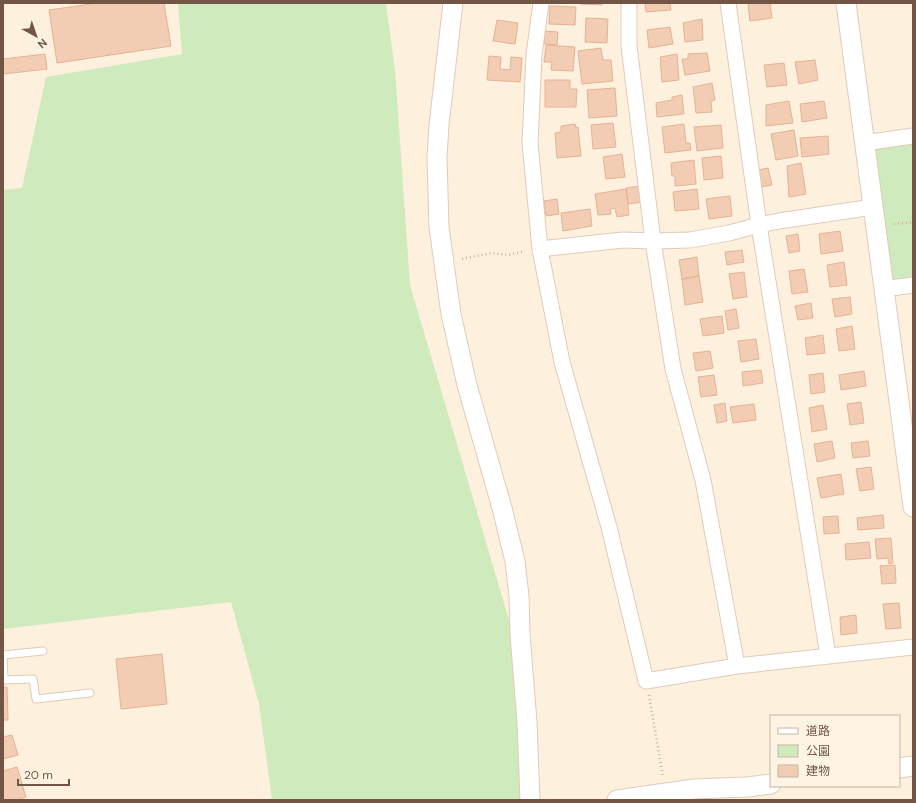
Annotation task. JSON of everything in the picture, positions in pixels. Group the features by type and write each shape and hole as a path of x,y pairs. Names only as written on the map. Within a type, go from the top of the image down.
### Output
{"street":[{"path":"453,3 439,125 437,165 439,227 450,314 515,561 519,596 520,634 527,722 530,800"},
{"path":"541,3 534,55 530,143 540,249 562,362 609,527 646,681 737,666 913,647"},
{"path":"629,3 629,46 653,241 674,369 703,480 737,666"},
{"path":"728,3 759,225 828,656"},
{"path":"846,3 913,506"},
{"path":"864,143 913,136"},
{"path":"540,249 623,240 690,240 729,233 759,225 873,207"},
{"path":"884,289 913,285"},
{"path":"900,768 913,766"},
{"path":"616,800 694,789 747,787 770,784"}],"lane":[{"path":"43,651 3,655 4,680 33,679 36,699 90,693"}],"path":[{"path":"462,260 492,253 508,254 540,249"},
{"path":"646,681 663,777"}],"green space":[{"path":"178,3 386,3 395,70 410,285 511,627 522,800 272,800 259,704 231,602 3,629 3,190 22,188 46,77 182,54"},
{"path":"913,141 913,279 894,282 872,146"}],"building":[{"path":"98,3 164,3 171,46 57,63 49,10"},
{"path":"602,3 602,5 580,4"},
{"path":"645,3 670,3 671,10 646,12"},
{"path":"748,3 770,3 772,18 750,21"},
{"path":"550,6 576,7 575,25 549,24"},
{"path":"586,18 608,19 607,43 585,42"},
{"path":"702,19 703,40 685,42 683,23"},
{"path":"497,20 518,23 515,44 493,41"},
{"path":"670,27 673,44 649,48 647,30"},
{"path":"544,31 558,32 557,45 544,44"},
{"path":"546,45 575,47 573,71 551,70 552,62 544,62"},
{"path":"601,48 603,60 611,60 613,81 582,84 578,51"},
{"path":"707,53 710,71 685,75 682,59 688,59 688,54"},
{"path":"45,54 47,69 3,74 3,59"},
{"path":"677,54 679,80 662,82 660,57"},
{"path":"489,56 501,57 500,69 510,70 511,57 522,58 520,82 487,80"},
{"path":"815,60 818,80 799,84 795,62"},
{"path":"784,63 787,85 767,87 764,65"},
{"path":"545,80 570,80 570,89 577,89 576,107 545,107"},
{"path":"712,83 715,100 711,101 712,112 696,113 693,87"},
{"path":"615,88 617,116 589,118 587,90"},
{"path":"682,95 684,114 657,117 656,103 672,100 672,97"},
{"path":"789,101 793,123 766,126 766,105"},
{"path":"824,101 827,118 802,122 800,104"},
{"path":"613,123 616,147 593,149 591,125"},
{"path":"575,124 576,128 578,127 581,156 557,158 555,133 561,132 561,126"},
{"path":"684,124 686,143 690,143 691,150 665,153 662,127"},
{"path":"721,125 723,148 697,151 694,127"},
{"path":"794,130 798,156 776,160 771,134"},
{"path":"828,136 829,154 802,157 800,138"},
{"path":"622,154 625,177 606,179 603,157"},
{"path":"721,156 723,178 704,180 702,158"},
{"path":"694,160 696,184 675,186 675,176 672,176 671,163"},
{"path":"801,163 806,194 789,197 787,166"},
{"path":"768,168 772,185 760,187 758,170"},
{"path":"641,186 643,202 628,204 626,188"},
{"path":"626,189 629,215 617,217 615,208 610,209 611,214 598,215 595,194"},
{"path":"697,189 699,209 675,211 673,192"},
{"path":"730,196 732,216 709,219 706,199"},
{"path":"557,199 559,214 546,216 544,201"},
{"path":"590,209 592,226 563,231 561,213"},
{"path":"840,231 843,251 821,254 819,234"},
{"path":"798,234 800,251 789,253 786,236"},
{"path":"742,250 744,262 727,265 725,252"},
{"path":"697,257 699,276 682,279 679,260"},
{"path":"844,262 847,285 830,287 827,265"},
{"path":"804,269 808,292 792,294 789,271"},
{"path":"744,272 747,297 733,299 729,274"},
{"path":"699,276 703,302 685,305 682,279"},
{"path":"850,297 852,314 835,317 832,299"},
{"path":"811,303 813,318 798,320 795,306"},
{"path":"736,309 739,328 728,330 725,311"},
{"path":"722,316 724,333 703,336 700,319"},
{"path":"852,326 855,349 839,351 836,329"},
{"path":"823,335 825,353 807,355 805,338"},
{"path":"756,339 759,359 741,362 738,341"},
{"path":"710,351 713,368 696,371 693,353"},
{"path":"761,370 763,383 743,386 742,372"},
{"path":"864,371 866,386 841,390 839,375"},
{"path":"823,373 825,392 811,394 809,375"},
{"path":"714,375 717,395 701,397 698,377"},
{"path":"861,402 864,423 850,425 847,404"},
{"path":"725,403 727,421 717,423 714,405"},
{"path":"754,404 756,420 733,423 730,407"},
{"path":"823,405 827,429 812,432 809,408"},
{"path":"832,441 835,458 817,462 814,444"},
{"path":"868,441 870,456 853,458 851,443"},
{"path":"871,467 874,489 860,491 856,469"},
{"path":"841,474 844,494 821,498 817,478"},
{"path":"883,515 884,528 858,530 857,518"},
{"path":"838,516 839,533 824,534 823,517"},
{"path":"891,538 893,563 889,564 888,558 877,559 875,539"},
{"path":"869,542 871,558 846,560 845,544"},
{"path":"895,565 896,583 882,584 880,566"},
{"path":"899,603 901,628 886,629 883,604"},
{"path":"856,615 857,633 841,635 840,617"},
{"path":"162,654 167,704 121,709 116,659"},
{"path":"3,687 7,687 8,720 3,720"},
{"path":"12,735 18,755 3,759 3,737"},
{"path":"17,767 26,797 17,800 3,800 3,771"}]}
